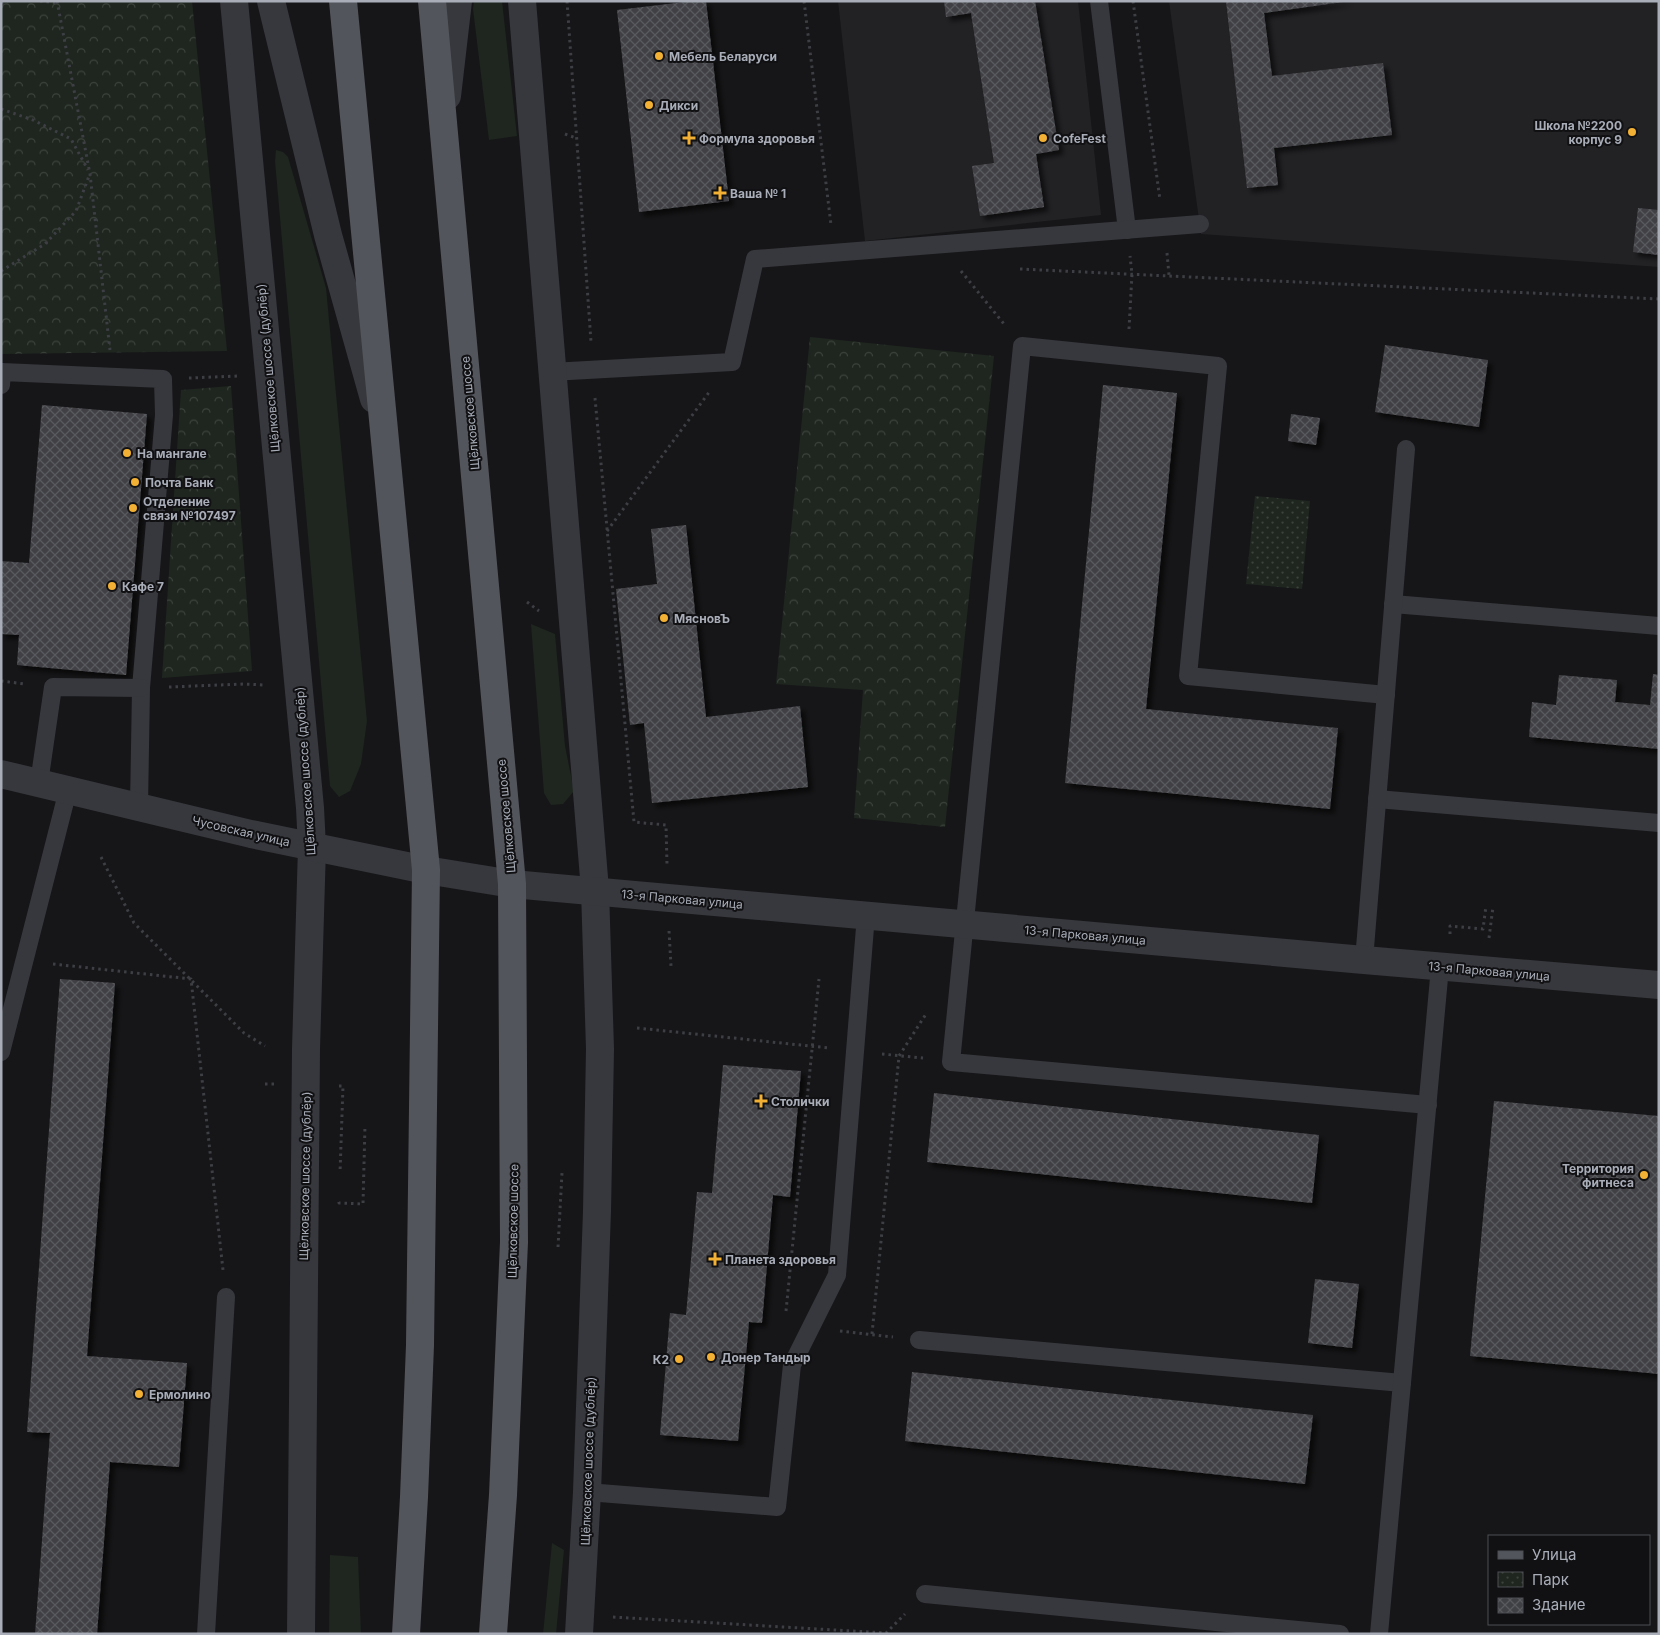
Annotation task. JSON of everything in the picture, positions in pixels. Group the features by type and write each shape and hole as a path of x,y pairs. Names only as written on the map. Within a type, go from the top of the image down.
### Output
{"main road":[{"path":"343,1 426,870 420,1345 406,1634"},
{"name":"Щёлковское шоссе","path":"432,1 512,884 514,1242 503,1495 493,1634"}],"street":[{"name":"Щёлковское шоссе (дублёр)","path":"234,1 309,798 312,847 306,1049 301,1634"},
{"path":"271,1 328,235 385,436"},
{"path":"443,128 458,1"},
{"name":"Щёлковское шоссе (дублёр)","path":"522,1 595,890 600,1049 597,1211 587,1492 579,1634"},
{"name":"Чусовская улица","path":"1,774 312,847 426,870 512,884"},
{"name":"13-я Парковая улица","path":"512,884 1659,985"}],"lane":[{"path":"1099,1 1127,230"},
{"path":"551,372 732,362 755,259 1200,224"},
{"path":"1386,696 1188,676 1218,366 1022,346 951,1062 1428,1106"},
{"path":"1,384 2,372 163,379 164,415 140,688 139,807"},
{"path":"1364,960 1406,449"},
{"path":"1393,604 1659,626"},
{"path":"39,783 53,687 140,688"},
{"path":"1,1052 68,790"},
{"path":"1377,799 1659,823"},
{"path":"587,1492 777,1507 792,1365 837,1275 866,915"},
{"path":"1379,1634 1440,967"},
{"path":"206,1634 226,1297"},
{"path":"919,1340 1402,1383"},
{"path":"925,1594 1340,1634"}],"path":[{"path":"1,3 8,1"},
{"path":"40,1 58,2 90,174 113,378"},
{"path":"567,1 606,532 634,822 666,825"},
{"path":"804,1 835,252"},
{"path":"1133,1 1169,275"},
{"path":"1,109 33,120 71,139 90,174 76,211 46,244 1,271"},
{"path":"1127,230 1132,274 1127,357"},
{"path":"952,244 957,266 1022,346"},
{"path":"1015,268 1659,299"},
{"path":"606,532 732,362"},
{"path":"163,379 244,376"},
{"path":"140,688 244,684 268,685"},
{"path":"101,857 134,923 244,1033 265,1046"},
{"path":"1489,942 1493,907"},
{"path":"24,961 191,979"},
{"path":"191,979 226,1297"},
{"path":"785,1320 820,979"},
{"path":"872,1334 899,1056 931,1007"},
{"path":"637,1028 951,1062"},
{"path":"331,1086 343,1086 340,1174"},
{"path":"340,1194 339,1203 363,1204 366,1125"},
{"path":"558,1247 562,1173"},
{"path":"811,1327 919,1340"},
{"path":"614,1617 886,1633"},
{"path":"787,1634 788,1627"}],"shaded area":[{"path":"838,1 1078,1 1101,215 865,241"},
{"path":"1169,1 1659,1 1659,267 1201,234"}],"green space":[{"path":"1,1 192,1 227,351 1,354"},
{"path":"474,1 502,1 517,136 489,140 473,9"},
{"path":"276,150 283,152 288,157 326,288 367,721 361,764 350,791 339,797 330,786 275,161"},
{"path":"810,337 994,356 945,827 854,818 863,690 776,684"},
{"path":"231,386 252,671 162,678 181,390"},
{"path":"1255,496 1310,501 1302,589 1246,584"},
{"path":"531,624 555,634 565,746 574,791 563,804 551,805 544,793"},
{"path":"552,1543 564,1550 556,1634 543,1634"},
{"path":"330,1555 358,1557 361,1634 329,1634"}],"building":[{"path":"706,1 729,201 639,212 617,10"},
{"path":"944,1 1035,1 1059,150 1036,154 1044,207 980,216 972,166 994,163 971,13 946,17"},
{"path":"1226,1 1350,1 1264,13 1272,76 1383,63 1392,135 1274,148 1278,185 1247,188"},
{"path":"1638,208 1659,210 1659,255 1633,252"},
{"path":"1385,345 1488,360 1479,427 1375,412"},
{"path":"1103,385 1177,393 1146,709 1338,728 1330,809 1065,783"},
{"path":"42,405 147,414 126,675 17,665 19,635 1,634 1,561 29,563"},
{"path":"1291,414 1320,418 1316,445 1288,441"},
{"path":"686,525 706,717 800,706 808,787 652,803 644,723 630,725 616,589 657,584 651,529"},
{"path":"1653,674 1659,675 1659,749 1529,737 1532,702 1556,705 1559,675 1617,680 1615,702 1650,705"},
{"path":"60,979 115,983 87,1356 187,1363 179,1467 110,1462 97,1634 35,1634 50,1433 27,1432"},
{"path":"723,1065 801,1071 790,1197 773,1195 762,1323 749,1322 738,1441 660,1435 670,1313 686,1315 697,1192 712,1193"},
{"path":"934,1093 1319,1135 1312,1203 927,1162"},
{"path":"1494,1101 1659,1116 1659,1374 1470,1356"},
{"path":"1315,1279 1359,1284 1352,1348 1308,1343"},
{"path":"912,1372 1313,1415 1305,1484 905,1441"}],"place":[{"name":"Мебель Беларуси","path":"659,56"},
{"name":"Дикси","path":"649,105"},
{"name":"Школа №2200 корпус 9","path":"1632,132"},
{"name":"Формула здоровья","path":"689,138"},
{"name":"CofeFest","path":"1043,138"},
{"name":"Ваша № 1","path":"720,193"},
{"name":"На мангале","path":"127,453"},
{"name":"Почта Банк","path":"135,482"},
{"name":"Отделение связи №107497","path":"133,508"},
{"name":"Кафе 7","path":"112,586"},
{"name":"МясновЪ","path":"664,618"},
{"name":"Столички","path":"761,1101"},
{"name":"Территория фитнеса","path":"1644,1175"},
{"name":"Планета здоровья","path":"715,1259"},
{"name":"Донер Тандыр","path":"711,1357"},
{"name":"К2","path":"679,1359"},
{"name":"Ермолино","path":"139,1394"}]}
